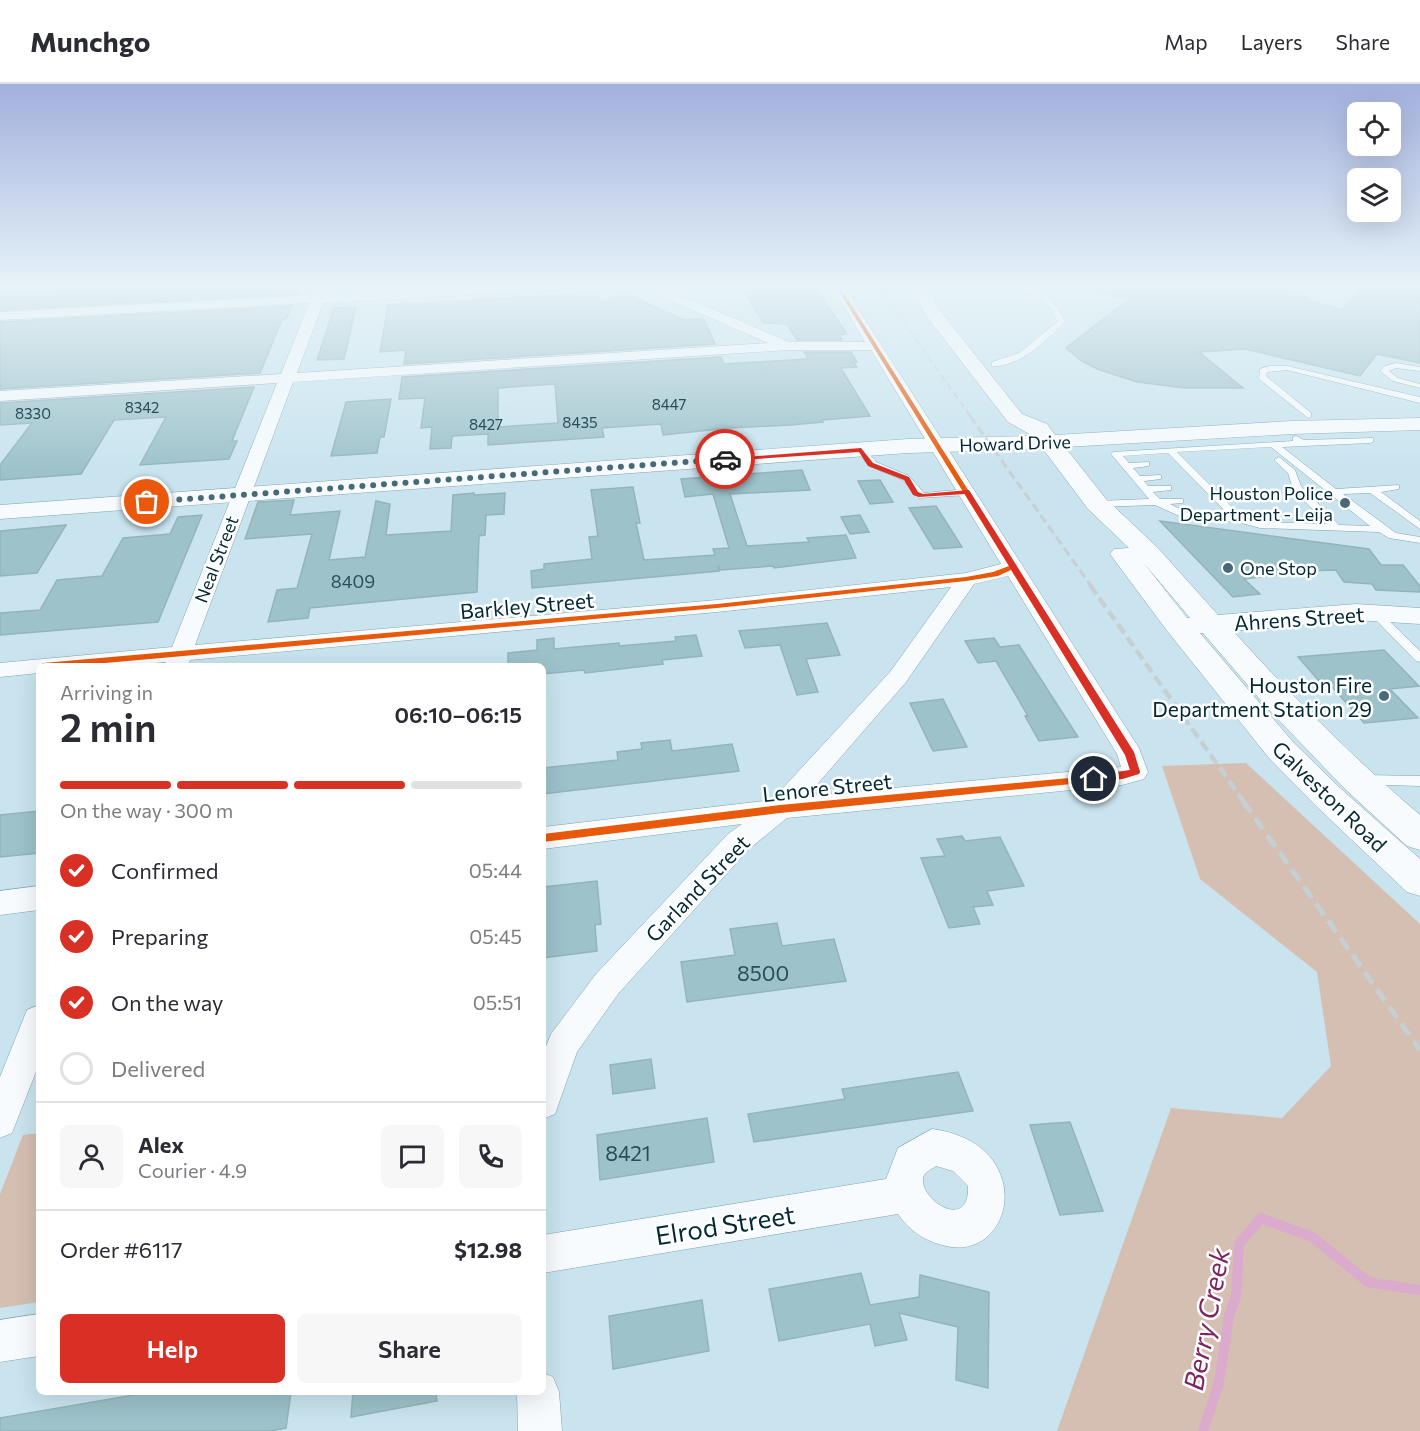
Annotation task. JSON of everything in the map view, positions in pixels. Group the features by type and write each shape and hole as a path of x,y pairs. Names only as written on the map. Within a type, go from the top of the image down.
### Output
{"main road":[{"name":"Galveston Road","path":"969,348 1015,418 1044,436 1097,504 1148,552 1209,625 1281,704 1356,779 1416,832"},
{"name":"Galveston Road","path":"975,348 995,364 1017,390"},
{"name":"Galveston Road","path":"1031,408 1038,416 1044,436"},
{"name":"Howard Drive","path":"0,512 80,500 523,467 814,440 1272,434 1308,415 1420,413"},
{"name":"Howard Drive","path":"1044,436 1272,434 1420,424"},
{"name":"Howard Drive","path":"523,467 861,450 935,440"},
{"name":"Howard Drive","path":"0,499 80,500"},
{"name":"Galveston Road","path":"1097,504 1125,558 1245,708 1281,750 1328,797 1420,881"},
{"name":"Ahrens Street","path":"1178,626 1356,612 1420,616"},
{"path":"1245,708 1281,704"}],"street":[{"name":"Neal Street","path":"178,660 299,348"},
{"path":"0,396 760,348"},
{"path":"875,348 935,440 1012,567"},
{"name":"Barkley Street","path":"110,663 178,660 717,606 966,579 1012,567"},
{"name":"Lenore Street","path":"546,838 780,809 1116,776 1136,772 1130,754 1012,567"},
{"name":"Garland Street","path":"546,1093 563,1045 607,984 738,842 780,809 898,677 966,579"},
{"name":"Barkley Street","path":"0,670 36,666"},
{"path":"0,903 36,898"},
{"path":"0,1121 36,1028"},
{"name":"Elrod Street","path":"546,1254 907,1194"},
{"path":"0,1341 36,1335"},
{"path":"538,1395 540,1431"}],"lane":[{"path":"995,364 1004,364 1028,348"},
{"path":"1420,369 1395,366 1388,367 1384,371 1388,376 1399,381 1420,386"},
{"path":"1308,415 1262,377 1263,371 1270,368 1287,368 1420,400"},
{"path":"1272,434 1302,443"},
{"path":"1272,434 1334,492 1381,529 1393,536 1420,540"},
{"path":"1272,434 1292,471 1296,488 1337,528"},
{"path":"1370,440 1302,443 1272,434 1170,450 1116,454 1157,502 1186,516 1238,519 1260,525 1381,529"},
{"path":"1153,436 1170,450 1191,475 1238,519"},
{"path":"861,450 870,465 907,478 915,493 922,496 967,492"},
{"path":"1125,465 1146,464"},
{"path":"1136,478 1158,477"},
{"path":"1334,492 1396,487"},
{"path":"1145,489 1168,488"},
{"path":"1372,490 1420,526"},
{"path":"1097,504 1180,501"},
{"path":"1375,613 1420,658"},
{"path":"1356,779 1420,782"}],"shaded area":[{"path":"1246,763 1420,924 1420,1431 1057,1431 1171,1108 1282,1118 1331,1066 1317,972 1200,879 1162,766"},
{"path":"36,1133 36,1302 0,1308 0,1194 23,1135"}],"building":[{"path":"0,348 270,348 260,373 0,389"},
{"path":"321,348 347,348 344,359 317,360"},
{"path":"381,348 655,348 404,364 406,350 380,352"},
{"path":"1066,348 1420,348 1420,363 1377,354 1360,376 1245,349 1199,352 1243,388 1185,388 1137,382 1097,369"},
{"path":"804,352 851,352 857,362 853,362 857,367 841,368 870,416 663,435 661,424 602,428 604,437 488,445 488,434 452,436 451,448 430,449 432,427 421,428 425,398 399,399 402,377 721,357 724,364 808,359","holes":["555,384 558,423 498,427 498,388"]},
{"path":"254,387 232,441 237,441 229,459 140,465 166,417 114,420 81,474 0,480 0,465 32,423 0,425 0,403"},
{"path":"391,399 384,437 380,437 377,453 331,456 346,402"},
{"path":"802,470 810,490 730,494 747,546 809,542 807,538 846,535 856,558 774,568 773,566 720,570 718,565 719,571 532,588 531,571 544,569 544,564 592,559 589,537 598,536 591,490 633,487 640,523 636,523 644,560 715,555 713,549 729,548 713,494 685,497 681,479"},
{"path":"880,480 893,502 870,504 858,481"},
{"path":"474,493 474,495 505,493 504,514 486,515 485,535 479,536 477,592 310,608 308,618 268,622 277,590 297,588 312,534 245,539 258,502 294,500 290,515 340,511 329,560 365,557 376,501 390,504 386,535 451,531 453,495"},
{"path":"936,506 962,547 934,549 909,508"},
{"path":"202,515 158,622 0,635 0,613 40,610 57,580 102,576 123,538 170,534 178,517"},
{"path":"860,515 869,532 850,534 841,517"},
{"path":"1160,521 1369,549 1381,565 1403,565 1420,586 1420,592 1376,590 1372,584 1344,582 1336,570 1306,571 1244,579 1260,594 1233,597"},
{"path":"66,525 37,573 0,576 0,531"},
{"path":"827,623 840,655 806,659 818,692 797,695 780,645 745,648 739,631"},
{"path":"696,635 702,656 662,660 663,664 585,673 584,670 546,674 546,663 508,663 508,653 537,650 537,640 554,638 554,649 676,641 675,637"},
{"path":"994,638 1000,647 1019,645 1078,737 1039,741 1025,716 1028,716 996,661 978,663 965,641"},
{"path":"1384,650 1419,686 1390,689 1418,718 1364,723 1326,680 1319,681 1298,657"},
{"path":"943,699 967,747 933,751 910,703"},
{"path":"670,740 672,751 732,744 739,771 546,794 546,768 618,760 617,752 642,749 641,743"},
{"path":"36,811 36,853 0,857 0,815"},
{"path":"962,836 965,841 1000,837 1024,886 987,891 993,905 973,907 980,924 949,928 921,858 945,856 937,839"},
{"path":"597,881 601,924 595,925 597,951 546,958 546,887"},
{"path":"777,923 782,946 834,939 846,981 687,1002 681,962 735,955 730,929"},
{"path":"651,1059 655,1088 613,1094 610,1065"},
{"path":"958,1072 973,1111 754,1142 748,1114 845,1099 842,1089"},
{"path":"707,1118 714,1162 600,1180 597,1135"},
{"path":"1070,1122 1103,1211 1060,1215 1030,1125"},
{"path":"861,1273 870,1305 919,1297 920,1275 989,1292 988,1388 956,1380 958,1327 899,1313 907,1340 875,1346 870,1324 779,1341 769,1289"},
{"path":"702,1300 709,1351 613,1369 609,1316"},
{"path":"134,1395 291,1395 286,1428 271,1431 0,1431 0,1418"},
{"path":"353,1395 436,1395 437,1401 351,1417"}],"waterway":[{"name":"Berry Creek","path":"1203,1431 1219,1382 1229,1316 1236,1296 1239,1244 1261,1218 1312,1237 1368,1282 1420,1290"}],"railway":[{"path":"922,348 971,417"},
{"path":"970,416 1091,586"},
{"path":"1090,585 1244,802"},
{"path":"1243,801 1420,1050"}],"cycle path":[{"path":"546,838 780,809 1122,776 1135,772 1130,754 876,348"},
{"path":"77,663 717,606 966,579 995,574 1012,567"}],"way so far":[{"path":"147,502 725,459"}],"place":[{"name":"Houston Police Department - Leija","path":"1345,503"},
{"name":"One Stop","path":"1228,568"},
{"name":"Houston Fire Department Station 29","path":"1384,696"}],"route":[{"path":"725,459 861,450 870,465 907,478 915,493 922,496 967,492 1130,754 1136,772 1094,779"}]}
